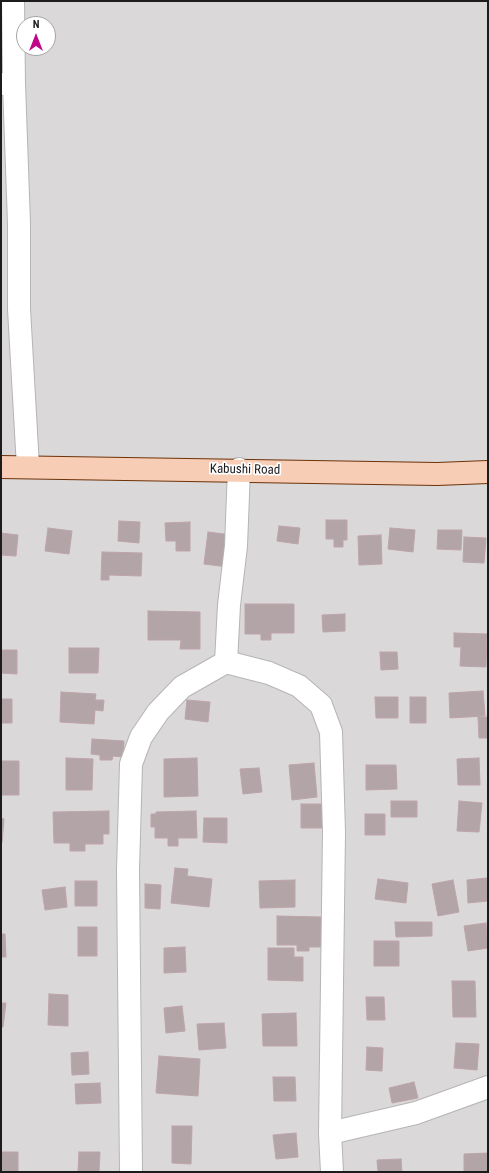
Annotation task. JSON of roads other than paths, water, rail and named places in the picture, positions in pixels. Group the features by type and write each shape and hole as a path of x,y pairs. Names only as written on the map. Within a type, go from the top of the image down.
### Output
{"main road":[{"name":"Kabushi Road","path":"1,467 239,469 437,474 488,472"}],"street":[{"path":"13,1 7,84 19,224 10,309 28,467"},
{"path":"226,662 229,605 236,546 239,469"},
{"path":"131,1172 128,870 132,764 141,737 158,712 182,687 226,662 269,673 299,686 321,705 331,732 334,832 330,1132 332,1172"},
{"path":"330,1132 416,1113 488,1087"}]}
